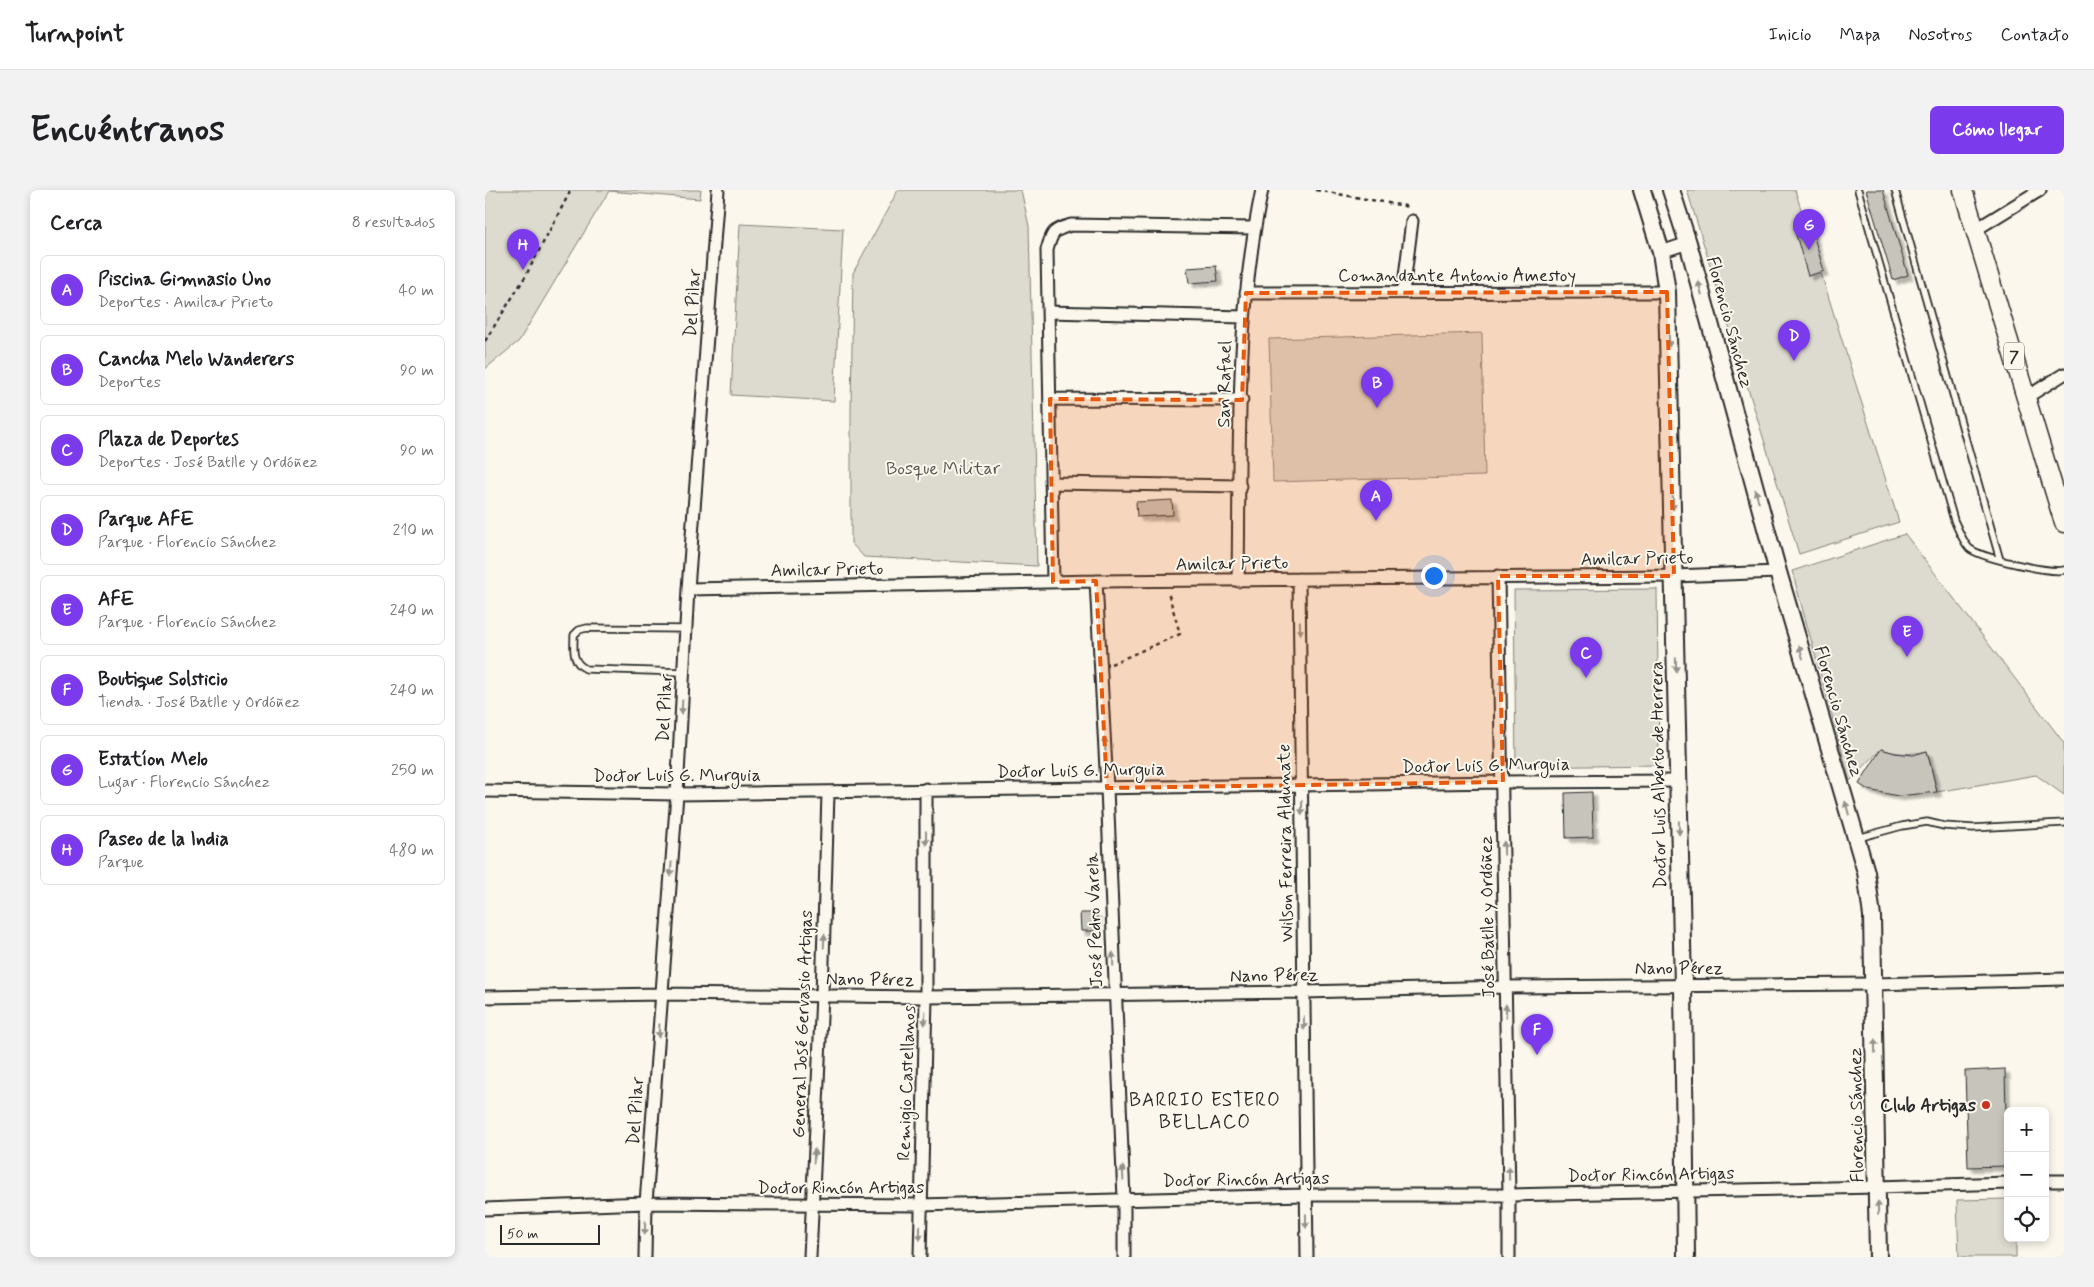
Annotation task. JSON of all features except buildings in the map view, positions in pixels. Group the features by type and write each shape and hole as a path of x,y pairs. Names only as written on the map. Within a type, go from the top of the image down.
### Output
{"main road":[{"name":"7","path":"1963,190 2064,524"}],"street":[{"name":"Del Pilar","path":"645,1257 646,1203 677,794 688,589 718,190"},
{"name":"San Rafael","path":"1238,581 1243,317 1254,228 1263,190"},
{"path":"1642,190 1661,252 1667,292"},
{"name":"Florencio Sánchez","path":"1671,190 1688,244 1778,572 1866,872 1872,916 1878,1257"},
{"path":"1975,230 2040,190"},
{"path":"1403,292 1412,221"},
{"path":"1053,582 1047,250 1051,237 1056,229 1071,224 1254,228"},
{"path":"1661,252 1688,244"},
{"name":"Comandante Antonio Amestoy","path":"1246,293 1667,292"},
{"name":"Doctor Luis Alberto de Herrera","path":"1667,292 1675,576 1686,1257"},
{"path":"1048,312 1243,317"},
{"path":"2027,397 2064,374"},
{"path":"1050,399 1242,400"},
{"path":"1051,483 1240,486"},
{"name":"Amilcar Prieto","path":"688,589 1096,581 1238,581 1498,576 1675,576 1778,572"},
{"name":"José Batlle y Ordóñez","path":"1498,576 1503,782 1509,1257"},
{"name":"Wilson Ferreira Aldunate","path":"1299,579 1307,1257"},
{"name":"José Pedro Varela","path":"1096,581 1107,788 1114,994 1124,1199 1124,1257"},
{"name":"Doctor Luis G. Murguia","path":"485,791 677,794 1503,782 1678,782"},
{"name":"Remigio Castellanos","path":"921,1257 920,1205 926,997 926,789"},
{"name":"General José Gervasio Artigas","path":"810,1257 822,995 828,792"},
{"name":"Nano Pérez","path":"485,997 661,994 926,997 1304,992 1505,987 1874,984 2064,979"},
{"path":"2049,1181 2064,1181"},
{"name":"Doctor Rincón Artigas","path":"485,1209 646,1203 811,1206 920,1205 1306,1195 1509,1195 1685,1190 1877,1188 2004,1183"}],"lane":[{"path":"1858,190 1954,520 1970,549 2000,560 2048,571 2064,570"},
{"path":"1895,190 2000,560"},
{"path":"683,672 586,669 578,665 574,659 575,635 579,630 587,628 686,629"},
{"path":"1856,839 1902,826 1927,822 1944,826 1973,828 2064,823"}],"path":[{"path":"485,341 525,277 571,190"},
{"path":"1316,190 1405,206 1412,221"},
{"path":"1101,669 1180,634 1164,581"}],"highlighted area":[{"path":"1667,292 1674,576 1498,576 1503,782 1107,788 1096,581 1053,582 1050,399 1242,400 1246,293"}],"green space":[{"path":"485,190 701,190 700,199 609,191 519,341 485,369"},
{"name":"Bosque Militar","path":"898,190 1021,190 1029,226 1037,566 864,557 851,543 853,273"},
{"path":"1687,190 1795,190 1899,522 1799,554"},
{"path":"740,224 843,229 834,401 731,395"},
{"path":"1482,333 1485,476 1273,482 1269,339"},
{"path":"1905,534 2064,743 2064,795 2036,775 1937,792 1927,751 1904,753 1881,749 1850,781 1792,571"},
{"path":"1657,589 1659,765 1516,767 1514,590"},
{"path":"2004,1199 2004,1242 2016,1242 2016,1257 1959,1257 1957,1200"}],"place":[{"name":"Estatíon Melo","path":"1809,250"},
{"name":"Paseo de la India","path":"523,270"},
{"name":"Parque AFE","path":"1794,361"},
{"name":"Cancha Melo Wanderers","path":"1377,408"},
{"name":"Piscina Gimnasio Uno","path":"1376,521"},
{"name":"AFE","path":"1907,657"},
{"name":"Plaza de Deportes","path":"1586,678"},
{"name":"Boutique Solsticio","path":"1537,1055"},
{"name":"Club Artigas","path":"1986,1105"}],"district":[{"name":"BARRIO ESTERO BELLACO","path":"1205,1110"}]}
